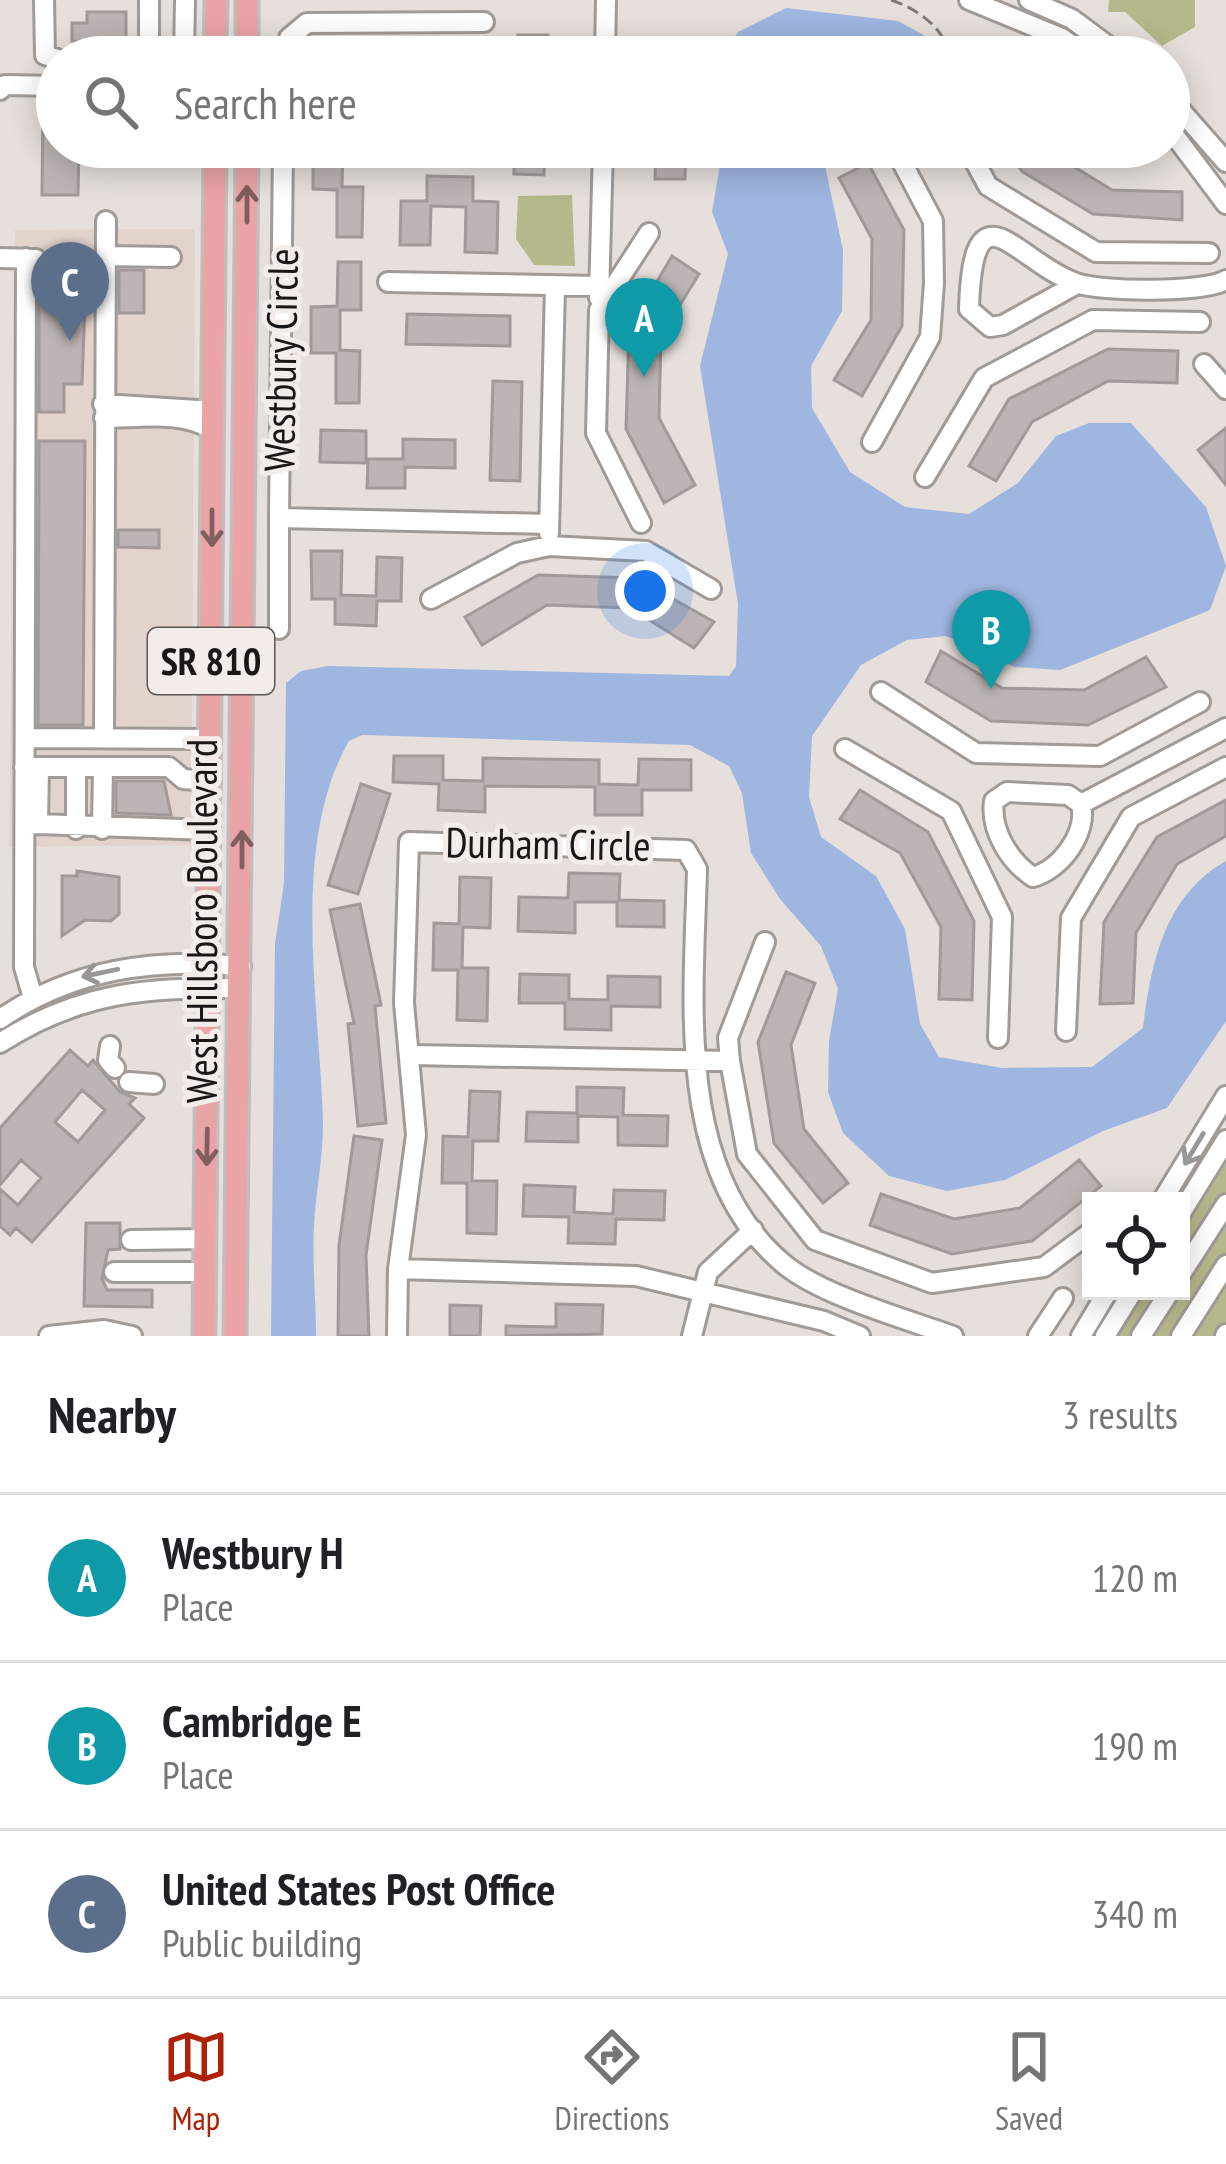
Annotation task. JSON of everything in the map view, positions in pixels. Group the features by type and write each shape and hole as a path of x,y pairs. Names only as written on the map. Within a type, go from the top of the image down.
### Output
{"main road":[{"path":"215,36 216,0"},
{"path":"247,36 248,0"},
{"name":"West Hillsboro Boulevard","path":"204,1336 215,168"},
{"name":"West Hillsboro Boulevard","path":"235,1336 247,168"},
{"path":"214,376 245,404"},
{"path":"213,421 230,423 244,454"}],"street":[{"path":"44,0 45,36"},
{"path":"148,0 149,36"},
{"path":"184,36 185,0"},
{"path":"605,36 606,0"},
{"path":"969,0 1057,36"},
{"path":"1030,0 1076,9 1102,36"},
{"path":"292,36 308,23 484,22"},
{"path":"0,90 5,85 36,86"},
{"path":"1190,121 1226,163 1209,177"},
{"path":"1190,154 1226,204"},
{"name":"Westbury Circle","path":"283,168 279,518 550,524"},
{"path":"603,168 596,433 641,523"},
{"path":"872,442 930,337 933,221 905,168"},
{"path":"978,168 988,186 1096,252 1210,253"},
{"path":"104,738 106,221"},
{"path":"1023,249 1042,221"},
{"path":"603,296 650,233"},
{"path":"1077,284 1023,316 990,327 977,321 969,309 970,256 978,243 1007,239 1077,284 1184,289 1226,280"},
{"path":"106,252 171,252"},
{"path":"0,258 31,258 25,738 32,767 24,968 33,998"},
{"path":"388,282 555,286 603,296"},
{"path":"934,284 970,285"},
{"path":"549,546 555,286"},
{"path":"1023,316 1040,348"},
{"path":"925,477 984,378 1094,320 1200,322"},
{"path":"1204,364 1226,389"},
{"path":"103,411 213,421"},
{"path":"279,518 279,629"},
{"path":"431,599 517,553 549,546 646,551 711,589"},
{"path":"881,692 976,753 1100,756 1200,702"},
{"path":"1081,804 1226,728"},
{"path":"25,738 211,739"},
{"path":"845,749 951,811 1002,917 998,1037"},
{"path":"1036,792 1039,754"},
{"path":"32,767 169,767 183,779 211,781"},
{"path":"76,767 76,829"},
{"path":"102,829 104,767"},
{"path":"1066,1031 1071,918 1131,817 1226,767"},
{"path":"1007,792 1068,795 1081,804 1084,818 1070,849 1050,872 1033,877 1017,867 992,818 994,801 1007,792"},
{"path":"31,825 210,830"},
{"name":"Durham Circle","path":"397,1336 398,1269 416,1135 404,1003 409,842 686,850 698,869 698,1060 712,1158 723,1190 753,1230 801,1276 953,1336"},
{"path":"975,860 1005,845"},
{"path":"1070,849 1102,867"},
{"path":"765,942 728,1038 730,1060 747,1154 815,1240 932,1283 1044,1267 1082,1239"},
{"path":"0,1019 33,998 108,970 209,963 240,977"},
{"path":"0,1043 71,1004 146,989 209,988 240,977"},
{"path":"110,1046 108,1060 122,1075 154,1084"},
{"path":"410,1055 730,1060"},
{"path":"1167,1192 1226,1096"},
{"path":"1190,1198 1226,1140"},
{"path":"1190,1255 1226,1204"},
{"path":"692,1336 708,1273 753,1230"},
{"path":"131,1240 206,1239"},
{"path":"1181,1336 1223,1277 1190,1267"},
{"path":"398,1269 636,1276 824,1321 860,1336"},
{"path":"114,1272 205,1272"},
{"path":"919,1324 932,1283"},
{"path":"1038,1336 1063,1298"},
{"path":"1081,1336 1103,1300"},
{"path":"1105,1336 1127,1300"},
{"path":"1141,1336 1164,1300"},
{"path":"49,1336 104,1330 132,1336"}],"path":[{"path":"891,0 914,7 942,36"}],"shaded area":[{"path":"195,229 191,845 9,847 15,230"}],"green space":[{"path":"1109,0 1195,0 1195,27 1179,36 1151,36 1125,12 1108,12"},
{"path":"572,195 575,266 534,265 516,239 518,196"},
{"path":"1226,1158 1226,1336 1116,1336 1138,1300 1190,1300 1190,1216"}],"water":[{"path":"786,8 898,21 925,36 735,36"},
{"path":"719,168 825,168 843,250 842,311 811,366 812,408 850,472 905,507 969,514 1018,483 1056,436 1089,423 1131,423 1206,507 1226,566 1210,610 1060,670 1015,667 946,636 907,640 861,665 812,736 809,797 821,837 876,876 905,929 920,1024 939,1057 1002,1068 1092,1067 1143,1028 1164,934 1188,893 1226,861 1226,1021 1167,1108 1103,1131 1005,1180 947,1191 889,1176 843,1133 828,1092 829,1041 838,989 821,946 780,899 751,853 742,793 729,766 690,745 362,735 349,741 331,782 319,828 314,877 312,927 323,1123 314,1239 316,1336 271,1336 275,944 284,883 286,683 301,671 328,666 729,676 736,666 738,604 700,366 728,254 712,212"}],"building":[{"path":"87,12 126,12 126,36 72,36 72,23 87,23"},
{"path":"42,168 79,168 78,195 42,195"},
{"path":"313,168 342,168 342,187 363,187 362,237 337,237 337,190 313,189"},
{"path":"514,168 544,168 544,175 514,174"},
{"path":"655,168 685,168 685,179 655,179"},
{"path":"858,168 871,168 904,230 902,326 862,396 834,380 871,320 872,239 839,178"},
{"path":"1020,168 1076,168 1112,190 1182,192 1182,220 1093,214"},
{"path":"427,176 473,177 473,201 498,202 497,253 465,252 466,207 431,206 430,245 400,245 401,201 427,201"},
{"path":"672,256 699,274 661,336 659,418 695,485 664,503 626,429 629,329"},
{"path":"338,262 361,262 361,310 340,310 340,350 360,351 359,403 336,403 336,353 311,353 311,307 337,306"},
{"path":"119,270 144,270 144,313 119,313"},
{"path":"39,303 85,303 82,384 64,384 64,412 39,412"},
{"path":"407,314 510,316 510,346 406,344"},
{"path":"1108,349 1178,351 1177,383 1108,381 1032,422 996,481 969,466 1009,399"},
{"path":"493,381 522,382 520,481 490,480"},
{"path":"1226,428 1226,485 1198,450"},
{"path":"321,430 366,431 366,463 320,462"},
{"path":"403,439 455,440 455,468 405,467 405,488 367,488 368,459 403,459"},
{"path":"39,441 85,441 83,725 38,725"},
{"path":"118,530 159,530 159,548 118,547"},
{"path":"311,551 342,551 341,595 376,596 377,557 402,558 401,601 377,601 376,626 335,624 335,599 312,599"},
{"path":"538,575 636,578 714,622 694,648 630,608 547,605 482,645 465,617"},
{"path":"941,651 1002,688 1084,690 1146,657 1166,687 1088,725 991,721 926,682"},
{"path":"394,756 443,756 443,780 483,781 483,758 599,760 599,784 638,785 639,759 691,760 691,790 642,790 642,815 595,815 595,787 485,786 485,812 438,810 439,784 393,782"},
{"path":"116,781 164,781 171,815 116,813"},
{"path":"361,784 390,794 358,894 328,885"},
{"path":"860,790 928,832 974,921 972,1000 939,999 941,927 900,853 840,819"},
{"path":"1226,800 1226,836 1177,864 1136,933 1133,1003 1100,1004 1104,922 1157,837"},
{"path":"77,871 119,877 119,914 111,921 85,920 62,936 62,876 77,876"},
{"path":"569,873 620,874 619,900 664,901 664,927 617,926 617,902 575,902 575,933 518,931 519,897 568,898"},
{"path":"460,877 491,878 490,928 463,927 462,968 488,968 487,1021 457,1020 458,970 433,970 434,923 459,924"},
{"path":"360,904 381,1005 375,1006 386,1123 358,1126 348,1024 354,1023 330,910"},
{"path":"786,972 815,983 791,1045 804,1129 848,1183 823,1203 774,1143 758,1042"},
{"path":"520,974 569,975 569,999 608,1000 608,976 660,977 660,1007 611,1006 611,1030 565,1029 565,1003 519,1003"},
{"path":"70,1050 88,1066 93,1060 120,1092 135,1098 129,1104 144,1118 32,1242 16,1228 10,1235 0,1226 0,1189 18,1205 41,1178 21,1160 0,1185 0,1128","holes":["82,1090 105,1110 78,1142 55,1122"]},
{"path":"577,1087 624,1088 623,1115 668,1116 667,1146 618,1145 618,1117 578,1116 578,1142 526,1141 527,1112 577,1113"},
{"path":"470,1091 500,1092 498,1141 473,1141 472,1181 497,1181 496,1234 467,1233 467,1183 442,1183 443,1136 468,1137"},
{"path":"354,1136 382,1140 366,1255 369,1336 338,1336 339,1245"},
{"path":"1079,1160 1101,1186 1082,1192 1082,1201 1032,1241 952,1254 870,1225 881,1194 954,1219 1020,1208"},
{"path":"524,1185 575,1187 574,1212 613,1214 614,1190 665,1191 664,1220 616,1219 615,1244 568,1243 569,1217 523,1216"},
{"path":"86,1223 120,1223 120,1249 108,1250 102,1278 107,1290 152,1290 152,1307 84,1306"},
{"path":"556,1304 603,1305 602,1334 506,1336 506,1326 556,1327"},
{"path":"450,1305 481,1306 480,1336 450,1336"}],"place":[{"name":"United States Post Office","path":"70,341"},
{"name":"Westbury H","path":"644,377"},
{"name":"Cambridge E","path":"991,689"}]}
